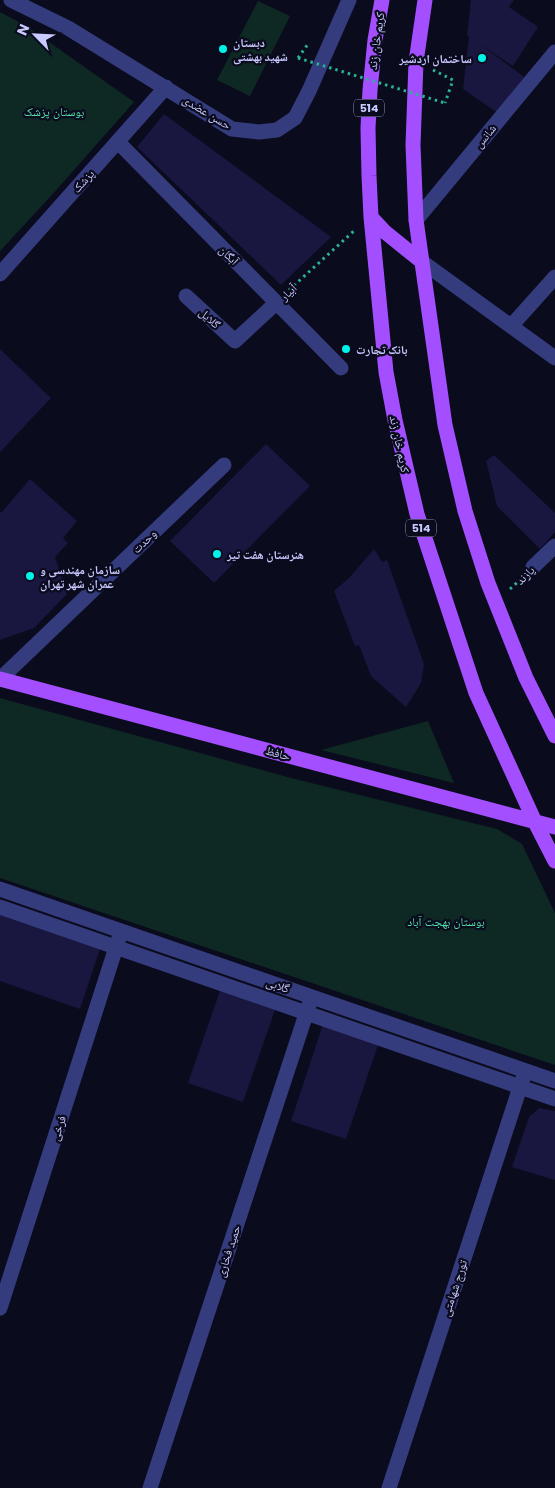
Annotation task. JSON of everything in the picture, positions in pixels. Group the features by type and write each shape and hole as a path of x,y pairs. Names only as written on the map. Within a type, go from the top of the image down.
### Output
{"main road":[{"name":"کریم خان زند","path":"382,0 375,40 368,128 371,217 386,372 405,470 417,514 476,694 555,861"},
{"path":"425,0 416,62 413,145 416,220 445,425 465,511 496,604 526,678 555,736"},
{"path":"371,217 385,232 421,261"},
{"name":"حافظ","path":"0,679 555,827"}],"street":[{"name":"حسن عضدی","path":"11,0 68,28 232,129 259,132 277,130 295,118 349,0"},
{"name":"شانس","path":"416,220 555,52"},
{"name":"پزشک","path":"0,274 166,87"},
{"name":"آبگان","path":"118,142 341,368"},
{"path":"421,261 512,325 555,358"},
{"path":"512,325 555,278"},
{"name":"گلایل","path":"186,296 234,340"},
{"name":"آبیار","path":"234,340 276,303"},
{"name":"وحدت","path":"0,679 224,465"},
{"name":"پازند","path":"533,567 555,546"},
{"name":"گلابی","path":"0,889 555,1081"},
{"name":"گلابی","path":"0,907 555,1100"},
{"name":"فرخی","path":"0,1308 122,931"},
{"name":"حمید فخاری","path":"150,1488 312,997"},
{"name":"تورج شهامتی","path":"389,1488 525,1071"}],"path":[{"path":"311,40 298,58 445,103 453,80"},
{"name":"آبیار","path":"276,303 340,242"},
{"name":"پازند","path":"496,604 533,567"}],"green space":[{"path":"258,1 290,16 250,96 217,80"},
{"name":"بوستان پزشک","path":"0,12 28,27 134,102 0,251"},
{"name":"بوستان بهجت آباد","path":"0,698 291,778 497,829 522,844 555,913 555,1065 0,878"},
{"path":"428,721 454,783 321,750"}],"building":[{"path":"471,0 514,0 509,7 538,27 513,66 481,45 527,79 499,114 463,89"},
{"path":"164,114 331,237 281,285 137,147"},
{"path":"0,349 51,398 0,452"},
{"path":"266,444 310,486 214,583 170,541"},
{"path":"494,455 555,513 555,532 540,549 497,506 486,461"},
{"name":"سازمان مهندسی و عمران شهر تهران","path":"30,479 77,521 63,538 68,543 55,557 67,594 34,628 0,640 0,512"},
{"path":"374,549 382,562 387,560 424,664 421,683 406,707 371,676 359,645 355,646 334,591 350,577"},
{"path":"0,915 100,949 80,1009 0,981"},
{"path":"222,985 277,1004 243,1102 188,1083"},
{"path":"323,1024 379,1042 346,1139 291,1121"},
{"path":"539,1108 555,1111 555,1180 512,1167 529,1117"}],"place":[{"name":"دبستان شهید بهشتی","path":"223,49"},
{"name":"ساختمان اردشیر","path":"482,58"},
{"name":"بانک تجارت","path":"346,349"},
{"name":"هنرستان هفت تیر","path":"217,554"},
{"name":"سازمان مهندسی و عمران شهر تهران","path":"30,576"}]}
